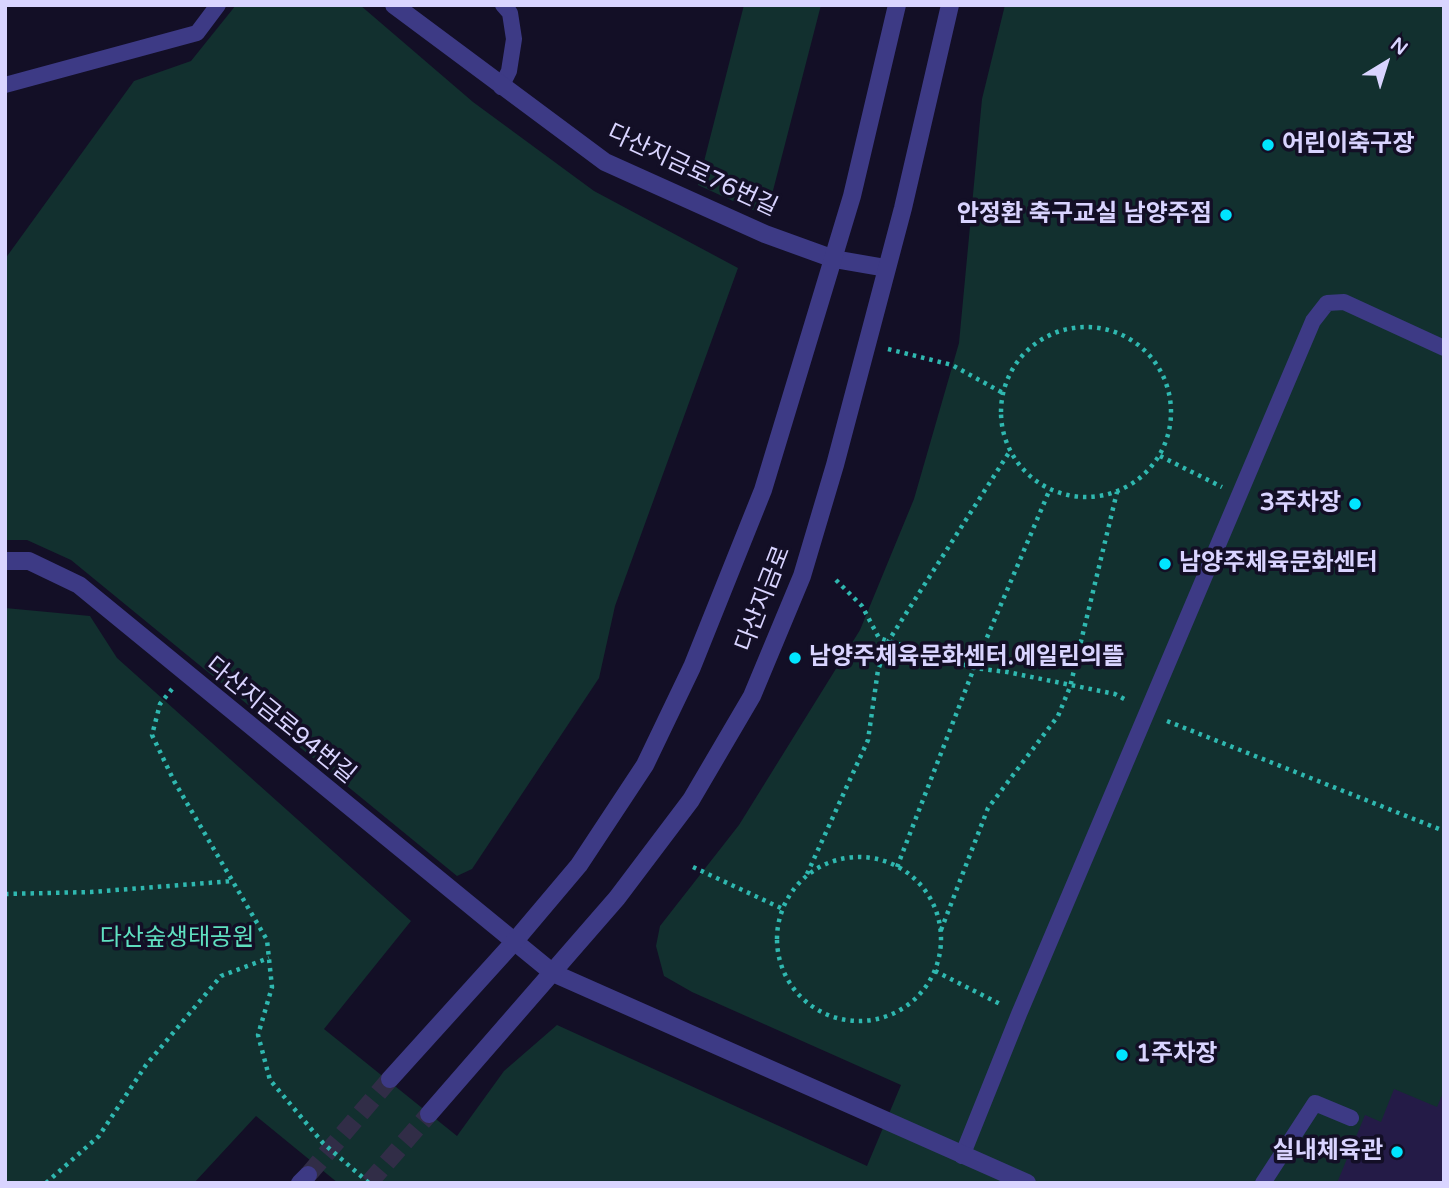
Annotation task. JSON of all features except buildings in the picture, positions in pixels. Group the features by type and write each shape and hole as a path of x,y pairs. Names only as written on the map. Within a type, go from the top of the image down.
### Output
{"street":[{"name":"다산지금로76번길","path":"394,5 605,162 765,234 834,258 886,268"},
{"name":"다산지금로","path":"390,1079 514,942 579,865 645,765 692,667 763,490 834,258 897,5"},
{"name":"다산지금로","path":"429,1114 617,898 691,800 752,696 802,576 904,208 950,5"},
{"name":"다산지금로94번길","path":"5,561 29,561 79,585 184,674 553,974 1027,1183"}],"lane":[{"path":"5,85 197,33 218,5"},
{"path":"501,87 509,71 514,39 507,8"},
{"path":"962,1156 1019,1014 1314,321 1327,303 1344,302 1444,348"},
{"path":"1263,1183 1315,1103 1351,1118"}],"path":[{"path":"1097,326 1124,335 1147,352 1158,367 1172,402 1171,430 1160,456 1142,478 1117,492 1090,498 1062,494 1036,481 1016,462 1011,450 1003,436 1000,408 1006,380 1021,356 1042,338 1069,327 1097,326"},
{"path":"880,347 952,365 1003,393"},
{"path":"806,876 830,862 856,857 884,860 908,873 927,893 939,918 941,945 935,971 921,994 900,1011 875,1020 848,1020 823,1012 801,997 785,975 777,949 778,922 788,897 806,876 868,740 878,670 889,640 1011,450"},
{"path":"1160,456 1241,496"},
{"path":"897,867 974,668 1050,489"},
{"path":"940,933 988,808 1058,716 1070,687 1117,492"},
{"path":"184,674 160,704 152,735 267,940 272,987 258,1035 270,1080 323,1143 369,1183"},
{"path":"692,867 783,909"},
{"path":"5,894 91,892 233,881"},
{"path":"46,1183 99,1136 146,1065 220,976 269,958"},
{"path":"935,971 1019,1014"}],"green space":[{"path":"236,5 360,5 473,102 594,191 738,268 615,606 599,678 472,869 457,876 71,560 27,540 5,540 5,259 134,81 191,61"},
{"path":"744,5 821,5 769,206 757,212 698,185"},
{"name":"남양주체육문화센터","path":"1005,5 1444,5 1444,1183 338,1183 256,1116 194,1183 5,1183 5,608 90,616 117,658 411,921 324,1029 457,1136 504,1071 557,1025 867,1166 901,1085 692,992 664,976 656,946 660,926 739,825 860,630 914,499 959,343 982,99"}],"tunnel":[{"path":"308,1175 390,1079"},
{"path":"369,1183 429,1114"}],"place":[{"name":"어린이축구장","path":"1268,145"},
{"name":"안정환 축구교실 남양주점","path":"1226,215"},
{"name":"3주차장","path":"1355,504"},
{"name":"남양주체육문화센터","path":"1165,564"},
{"name":"남양주체육문화센터.에일린의뜰","path":"795,658"},
{"name":"1주차장","path":"1122,1055"},
{"name":"실내체육관","path":"1397,1152"}],"park label":[{"name":"다산숲생태공원","path":"177,939"}]}
